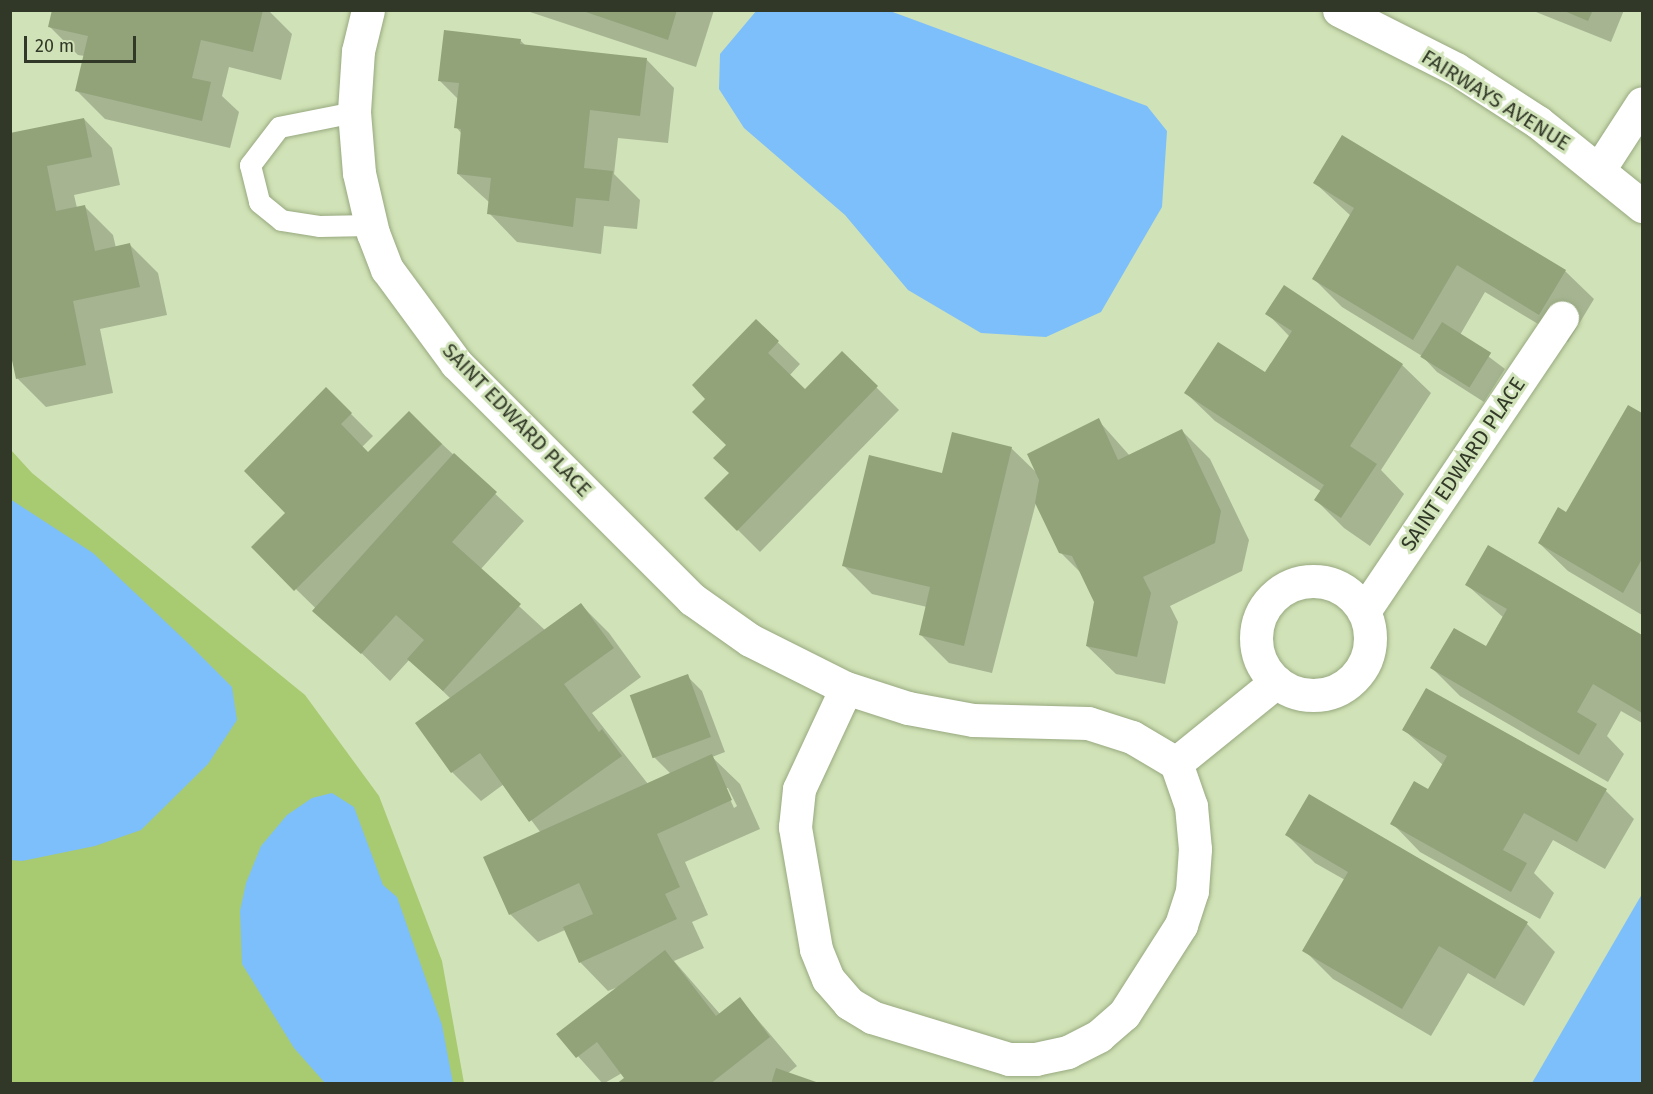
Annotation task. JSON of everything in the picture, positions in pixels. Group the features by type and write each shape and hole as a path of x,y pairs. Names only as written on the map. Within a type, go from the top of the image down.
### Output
{"street":[{"name":"SAINT EDWARD PLACE","path":"368,10 358,51 354,112 358,173 387,268 456,363 692,599 750,640 846,688 909,708 973,720 1088,723 1132,736 1176,763"},
{"name":"FAIRWAYS AVENUE","path":"1339,10 1456,69 1538,122 1600,168 1642,206"},
{"path":"1600,168 1642,103"},
{"name":"SAINT EDWARD PLACE","path":"1364,611 1562,318"},
{"path":"1299,583 1334,585 1352,596 1364,611 1370,630 1370,650 1362,668 1349,683 1331,693 1312,696 1292,692 1276,682 1258,652 1257,635 1269,602 1283,590 1299,583"},
{"path":"846,688 799,789 795,827 816,949 828,979 849,1003 872,1017 1009,1059 1036,1059 1068,1052 1099,1036 1124,1014 1181,925 1192,891 1195,849 1191,806 1176,763 1276,682"}],"lane":[{"path":"354,112 279,127 250,165 259,202 281,220 319,226 372,225"}],"green space":[{"path":"10,449 32,473 305,695 379,796 442,961 464,1083 11,1083"}],"water":[{"path":"757,10 890,11 1147,106 1167,131 1162,207 1101,312 1046,337 981,333 908,290 845,215 744,128 719,89 720,54"},
{"path":"10,499 93,553 190,645 232,687 237,720 208,764 141,830 95,846 22,861 10,860"},
{"path":"332,793 354,807 383,885 397,897 442,1025 453,1083 325,1083 294,1048 242,964 240,911 246,883 261,846 287,815 312,798"},
{"path":"1642,894 1642,1083 1532,1083"}],"building":[{"path":"52,10 263,10 253,52 201,40 192,78 211,82 202,121 75,91 88,36 48,27"},
{"path":"580,10 677,10 668,40"},
{"path":"1562,10 1593,10 1588,21"},
{"path":"444,30 521,39 520,44 647,58 640,116 590,110 584,168 613,171 609,201 576,198 573,227 487,214 491,178 457,174 461,129 454,128 459,83 438,81"},
{"path":"84,118 92,157 47,166 56,211 85,205 95,251 130,243 140,287 73,301 86,365 16,379 10,351 10,133"},
{"path":"1342,135 1566,270 1539,315 1457,265 1413,340 1312,279 1354,208 1313,183"},
{"path":"1284,285 1403,364 1350,446 1377,464 1341,518 1314,500 1324,485 1184,393 1218,342 1265,372 1292,331 1265,314"},
{"path":"756,319 779,341 768,353 805,389 842,351 878,386 737,531 704,498 729,473 713,458 726,445 692,412 705,399 692,385"},
{"path":"1442,322 1491,353 1469,388 1420,357"},
{"path":"326,387 352,413 341,424 368,452 409,411 442,444 294,591 251,547 285,513 244,471"},
{"path":"1628,405 1642,413 1642,559 1623,593 1538,543 1558,507 1566,512"},
{"path":"1099,418 1118,460 1182,429 1221,511 1215,543 1143,577 1151,593 1137,657 1086,646 1094,602 1072,556 1059,553 1035,503 1039,480 1027,454"},
{"path":"952,432 1012,447 964,646 919,635 930,587 842,566 869,455 942,473"},
{"path":"454,453 497,492 452,542 521,604 443,691 407,659 424,640 396,615 361,654 312,611"},
{"path":"1488,545 1642,635 1642,713 1593,684 1577,712 1597,724 1579,755 1430,668 1454,628 1486,646 1507,609 1465,585"},
{"path":"581,603 614,648 564,684 599,732 602,729 622,756 529,822 480,753 451,773 415,723"},
{"path":"688,674 711,737 653,758 630,695"},
{"path":"1426,688 1607,789 1577,842 1524,813 1503,850 1527,863 1511,892 1390,824 1414,781 1428,789 1447,756 1402,730"},
{"path":"712,754 732,800 657,834 680,887 665,894 677,919 579,963 563,927 593,914 579,883 509,915 483,857"},
{"path":"1309,794 1528,922 1495,979 1439,946 1402,1009 1302,951 1348,872 1285,835"},
{"path":"665,950 716,1016 740,997 770,1037 710,1084 616,1084 624,1078 597,1042 576,1058 556,1034"},
{"path":"776,1068 819,1083 819,1084 771,1084"}]}
